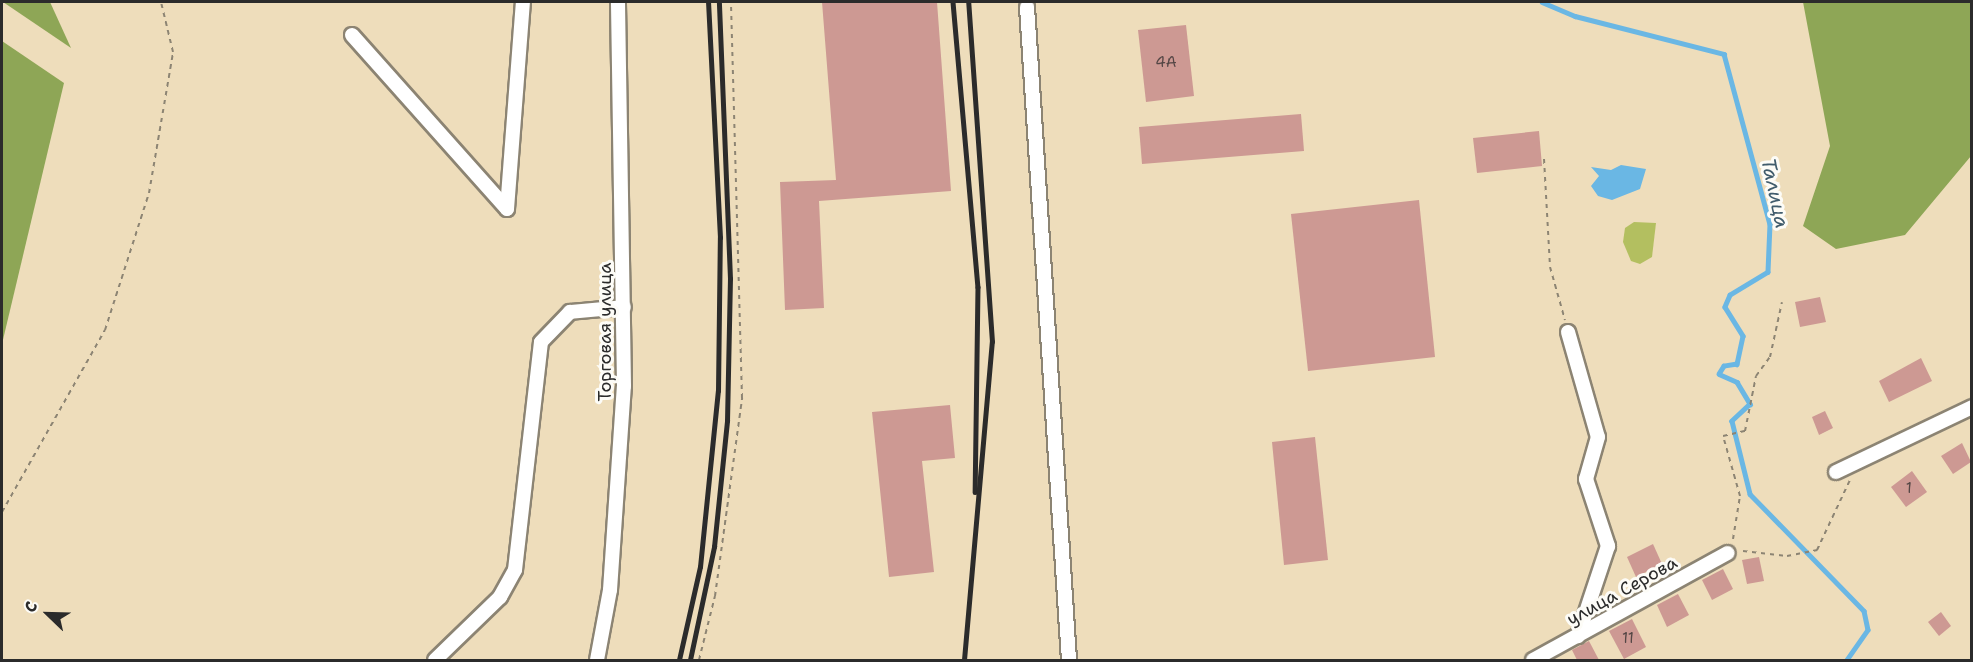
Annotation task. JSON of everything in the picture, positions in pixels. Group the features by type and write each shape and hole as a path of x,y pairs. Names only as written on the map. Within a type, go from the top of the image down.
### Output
{"street":[{"path":"352,35 507,209 523,2"},
{"name":"Торговая улица","path":"597,660 606,625 620,468 624,307 618,2"},
{"path":"1027,7 1069,660"},
{"path":"435,660 500,597 515,570 541,342 570,312 624,307"},
{"path":"1568,332 1598,436 1586,478 1608,546 1578,636"},
{"path":"1836,472 1971,407"},
{"name":"улица Серова","path":"1533,660 1728,554"}],"path":[{"path":"2,512 105,330 149,193 173,52 161,2"},
{"path":"699,660 715,596 742,398 731,2"},
{"path":"1544,159 1550,267 1568,332"},
{"path":"1782,302 1770,357 1756,376 1745,431 1723,436 1725,450 1738,475 1740,496 1728,554 1787,556 1816,550 1855,463"}],"green space":[{"path":"3,2 50,2 71,48"},
{"path":"1803,2 1971,2 1971,156 1905,235 1836,249 1803,226 1830,146"},
{"path":"2,41 64,83 2,344"},
{"path":"1634,222 1656,223 1652,257 1640,264 1631,261 1623,242 1625,228"}],"water":[{"path":"1621,165 1646,169 1640,189 1612,200 1598,196 1591,186 1599,176 1591,167 1611,170"}],"building":[{"path":"822,2 937,2 951,191 819,201 824,308 785,310 780,182 836,180"},
{"path":"1186,25 1194,96 1146,102 1138,30"},
{"path":"1301,114 1304,151 1142,164 1139,127"},
{"path":"1539,131 1542,166 1477,173 1473,138"},
{"path":"1419,200 1435,357 1308,371 1291,214"},
{"path":"1820,297 1826,322 1800,327 1795,302"},
{"path":"1921,358 1932,381 1889,402 1879,381"},
{"path":"950,405 955,458 922,461 934,572 889,577 872,412"},
{"path":"1825,411 1833,428 1819,435 1812,417"},
{"path":"1315,437 1328,560 1284,565 1272,442"},
{"path":"1962,443 1971,462 1953,474 1941,456"},
{"path":"1912,471 1927,492 1906,507 1891,487"},
{"path":"1653,544 1662,564 1636,577 1627,557"},
{"path":"1759,557 1764,581 1747,584 1742,560"},
{"path":"1723,569 1733,589 1712,600 1702,580"},
{"path":"1678,594 1689,615 1667,627 1657,605"},
{"path":"1941,612 1951,626 1939,636 1928,622"},
{"path":"1632,619 1646,647 1624,659 1609,631"},
{"path":"1589,641 1599,660 1577,660 1572,650"}],"waterway":[{"name":"Талица","path":"1542,2 1575,16 1724,54 1770,224 1768,272 1730,295 1725,307 1743,336 1737,364 1724,366 1719,374 1737,382 1750,404 1732,421 1750,494 1864,611 1868,630 1847,660"}],"railway":[{"path":"679,660 700,567 718,391 720,238 708,2"},
{"path":"690,660 714,547 727,421 730,279 719,2"},
{"path":"953,2 978,287 975,492"},
{"path":"964,660 992,342 968,2"}]}
